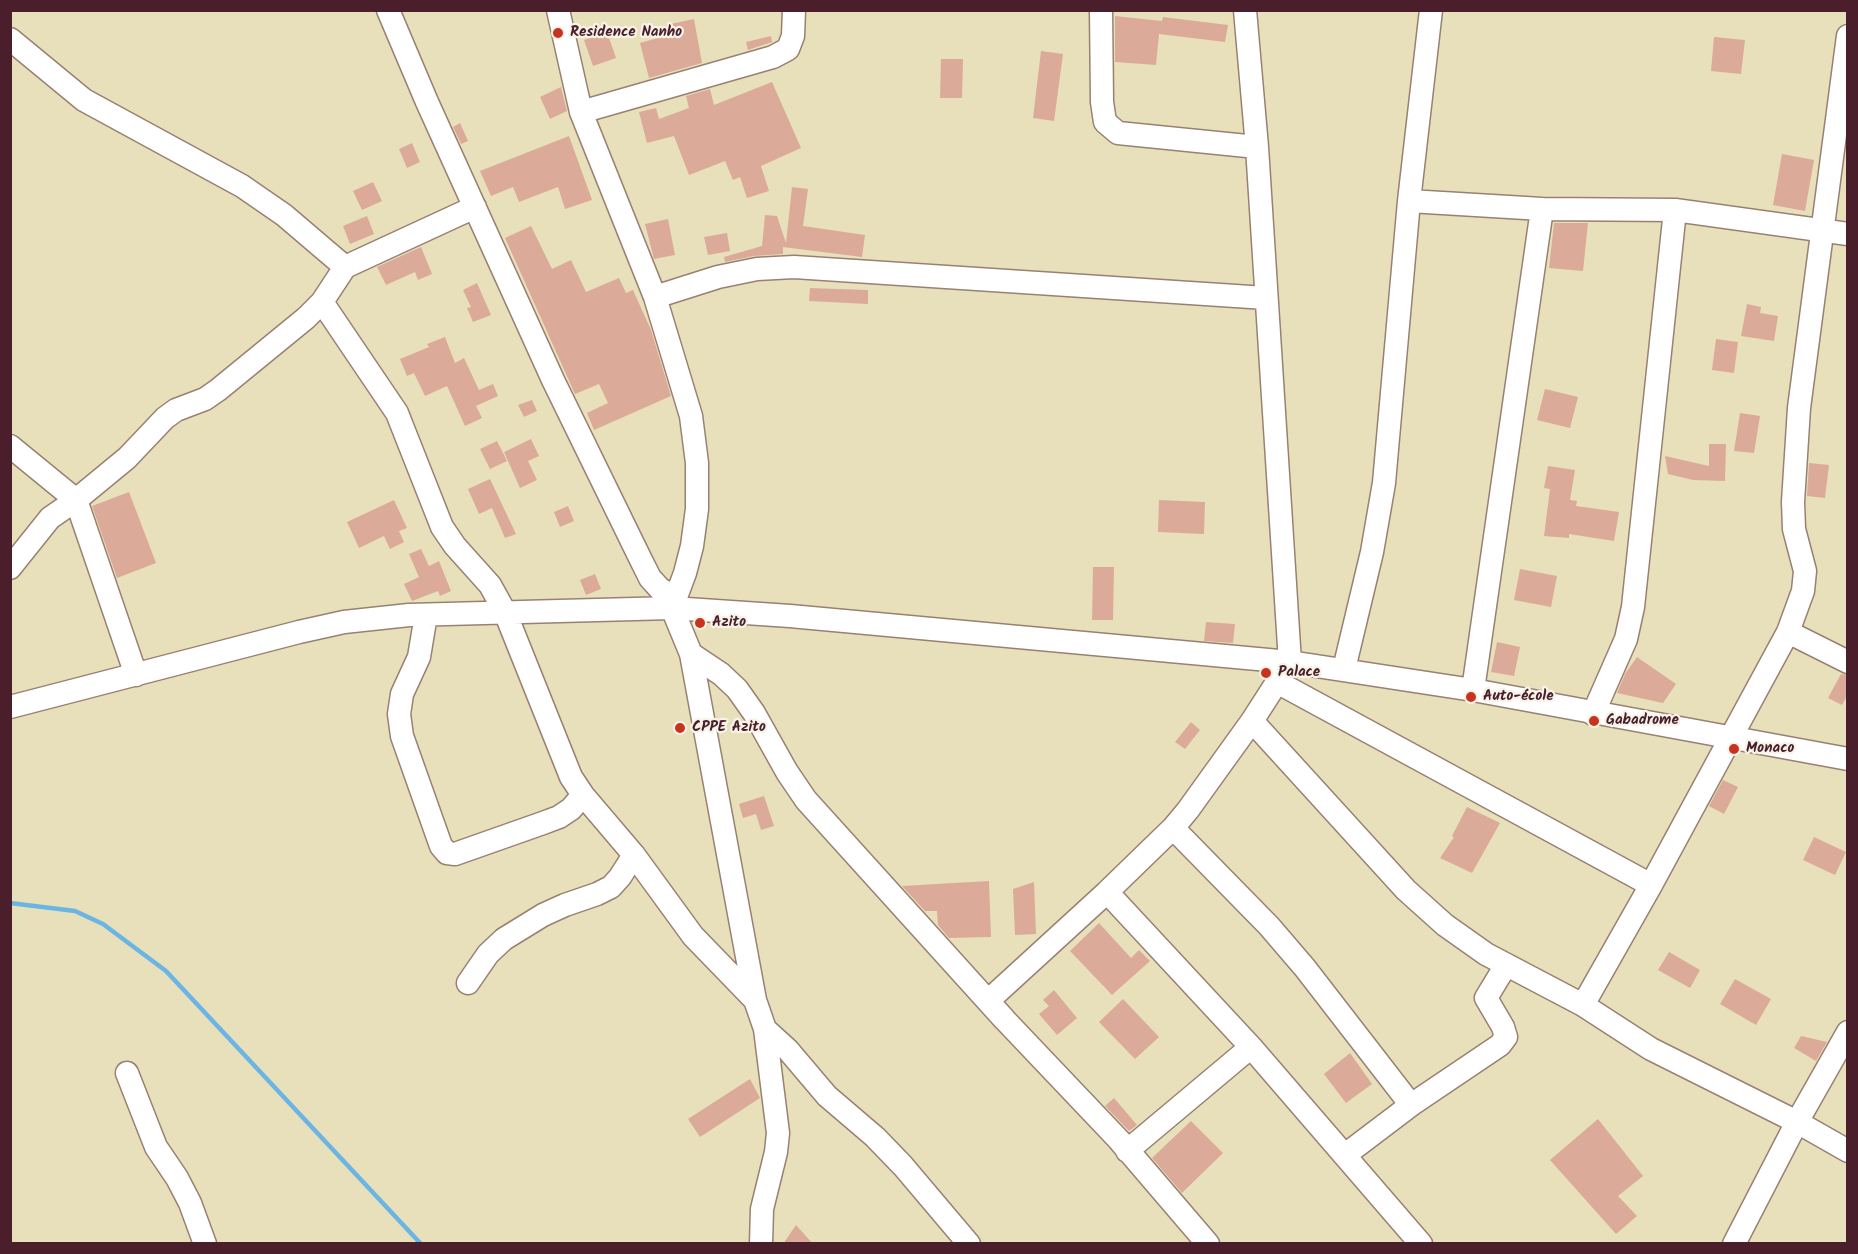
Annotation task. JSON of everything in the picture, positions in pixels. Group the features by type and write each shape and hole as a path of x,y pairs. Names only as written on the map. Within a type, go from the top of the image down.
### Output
{"street":[{"path":"388,10 553,380 650,578 674,603 691,654 755,1000 765,1029 778,1133 776,1152 762,1209 761,1244"},
{"path":"558,10 581,112 655,297 691,416 697,464 696,509 692,546 674,603"},
{"path":"581,112 773,57 788,49 793,36 794,10"},
{"path":"1101,10 1102,102 1105,122 1118,133 1257,147"},
{"path":"989,1000 1173,828 1252,721 1290,662 1257,147 1245,10"},
{"path":"1344,669 1372,552 1384,483 1409,201 1431,10"},
{"path":"1583,1005 1788,632 1803,591 1806,570 1794,529 1793,502 1799,408 1848,36"},
{"path":"10,39 84,100 243,186 284,215 345,267"},
{"path":"1409,201 1542,209 1675,210 1848,234"},
{"path":"10,568 50,518 127,458 165,418 176,410 205,399 218,390 306,318 322,302 345,267 475,207"},
{"path":"1473,690 1542,209"},
{"path":"1593,714 1626,639 1633,607 1675,210"},
{"path":"655,297 718,277 757,268 794,267 1266,298"},
{"path":"322,302 397,413 442,527 455,546 490,585 505,612 571,777 583,795 634,855 693,936 755,1000"},
{"path":"10,446 76,500 136,675"},
{"path":"10,707 321,626 376,618 674,603 1344,669 1473,690 1593,714 1730,736 1848,759"},
{"path":"426,615 419,657 402,694 399,714 402,736 441,846 447,853 455,854 559,817 572,808 583,795"},
{"path":"1788,632 1848,662"},
{"path":"691,654 721,674 737,690 754,713 787,772 806,800 1119,1140 1208,1244"},
{"path":"1277,682 1651,885"},
{"path":"1252,721 1406,890 1445,925 1486,954 1583,1005 1651,1049 1848,1150"},
{"path":"1173,828 1283,943 1412,1106"},
{"path":"468,982 488,954 504,939 543,915 611,887 634,855"},
{"path":"1107,892 1251,1047 1421,1244"},
{"path":"1345,1155 1500,1045 1506,1037 1503,1027 1486,998 1506,965"},
{"path":"765,1029 788,1050 827,1096 875,1137 903,1166 969,1244"},
{"path":"1734,1244 1797,1122 1848,1032"},
{"path":"1127,1151 1251,1047"},
{"path":"127,1073 156,1147 177,1178 190,1203 205,1244"}],"building":[{"path":"1115,16 1162,21 1163,17 1228,25 1225,42 1159,34 1156,65 1115,62"},
{"path":"694,19 702,63 649,78 640,43 668,35 666,25"},
{"path":"607,32 616,58 593,66 584,40"},
{"path":"771,36 772,42 748,50 746,42"},
{"path":"1714,37 1745,40 1741,74 1711,71"},
{"path":"1041,51 1063,54 1054,121 1033,118"},
{"path":"941,59 963,59 962,98 940,98"},
{"path":"772,82 801,148 761,166 769,191 747,198 740,177 733,180 725,161 689,175 674,136 647,143 639,112 656,108 659,119 689,108 686,96 710,89 714,105"},
{"path":"561,87 567,111 550,119 540,97"},
{"path":"460,123 468,141 461,144 453,127"},
{"path":"569,136 592,200 565,209 558,187 519,202 513,187 491,196 480,171"},
{"path":"412,143 420,162 407,168 399,149"},
{"path":"1782,154 1814,160 1805,211 1773,205"},
{"path":"373,182 382,201 362,210 353,191"},
{"path":"792,187 808,189 803,226 865,235 862,257 783,247 783,254 754,256 725,262 724,257 762,246 765,215 777,216 786,243"},
{"path":"367,216 374,234 350,244 343,226"},
{"path":"668,219 675,255 654,259 645,224"},
{"path":"1554,223 1588,223 1583,271 1549,268"},
{"path":"531,226 552,269 571,260 586,292 619,278 626,293 633,290 651,330 671,396 594,430 587,413 608,403 599,384 575,394 505,238"},
{"path":"727,233 730,251 708,255 704,237"},
{"path":"421,247 432,274 418,280 415,272 386,285 377,267"},
{"path":"477,283 491,315 473,322 467,308 471,307 463,290"},
{"path":"810,288 868,290 868,304 809,301"},
{"path":"1747,304 1761,307 1760,313 1778,316 1774,341 1741,336"},
{"path":"445,337 455,363 464,358 479,390 493,384 498,396 476,406 482,418 465,426 447,386 425,396 414,373 407,376 400,359 429,347 427,344"},
{"path":"1716,339 1738,342 1734,373 1712,370"},
{"path":"1545,389 1578,397 1570,428 1537,420"},
{"path":"532,400 537,411 524,417 518,405"},
{"path":"1740,413 1760,416 1754,453 1734,451"},
{"path":"531,439 539,456 528,461 537,480 520,488 504,452"},
{"path":"497,441 507,461 490,469 480,449"},
{"path":"1709,444 1726,444 1725,481 1693,480 1668,474 1665,456 1709,466"},
{"path":"1809,463 1829,465 1825,498 1807,496"},
{"path":"1548,466 1575,470 1570,500 1577,501 1576,506 1619,512 1614,541 1569,534 1569,538 1544,536 1550,489 1544,488"},
{"path":"490,479 516,534 505,538 492,508 479,514 468,489"},
{"path":"129,492 156,563 117,578 92,506"},
{"path":"394,500 407,528 399,531 404,542 390,549 384,536 359,548 347,522"},
{"path":"1159,500 1205,502 1204,534 1158,532"},
{"path":"568,506 574,521 560,527 554,512"},
{"path":"421,549 429,566 439,561 451,591 440,596 438,591 412,601 404,584 419,577 409,554"},
{"path":"1093,567 1114,567 1113,620 1092,620"},
{"path":"1520,569 1557,576 1551,607 1514,600"},
{"path":"595,574 601,589 586,595 580,580"},
{"path":"1206,622 1235,624 1233,643 1204,641"},
{"path":"1497,642 1520,647 1514,676 1491,672"},
{"path":"1637,657 1676,684 1663,703 1617,693 1625,674"},
{"path":"1841,674 1848,675 1848,694 1842,705 1828,698"},
{"path":"1191,722 1200,730 1185,749 1175,742"},
{"path":"1723,780 1738,787 1724,814 1709,806"},
{"path":"764,796 774,826 761,830 756,814 743,818 739,804"},
{"path":"1467,807 1500,823 1472,873 1440,858 1454,837 1452,836"},
{"path":"1814,837 1846,852 1835,875 1803,860"},
{"path":"989,881 991,937 949,938 938,925 937,911 925,911 902,886"},
{"path":"1034,882 1036,934 1015,935 1013,889"},
{"path":"1099,923 1131,958 1139,950 1150,961 1112,995 1070,951"},
{"path":"1669,952 1700,970 1690,988 1658,970"},
{"path":"1735,979 1771,999 1756,1025 1720,1004"},
{"path":"1054,990 1077,1018 1057,1035 1039,1014 1049,1006 1043,1000"},
{"path":"1123,999 1159,1037 1135,1059 1099,1022"},
{"path":"1801,1036 1827,1042 1816,1061 1794,1048"},
{"path":"1350,1053 1372,1084 1346,1103 1324,1074"},
{"path":"750,1079 760,1098 700,1137 688,1119"},
{"path":"1114,1098 1137,1125 1129,1131 1105,1106"},
{"path":"1598,1119 1643,1176 1618,1196 1637,1216 1616,1234 1550,1160"},
{"path":"1191,1121 1223,1153 1182,1193 1152,1158"},
{"path":"796,1225 813,1244 783,1244"}],"waterway":[{"path":"10,903 75,911 103,924 166,971 421,1244"}],"place":[{"name":"Residence Nanho","path":"558,33"},
{"name":"Azito","path":"700,623"},
{"name":"Palace","path":"1266,673"},
{"name":"Auto-école","path":"1471,697"},
{"name":"Gabadrome","path":"1594,721"},
{"name":"CPPE Azito","path":"680,728"},
{"name":"Monaco","path":"1734,749"}]}
